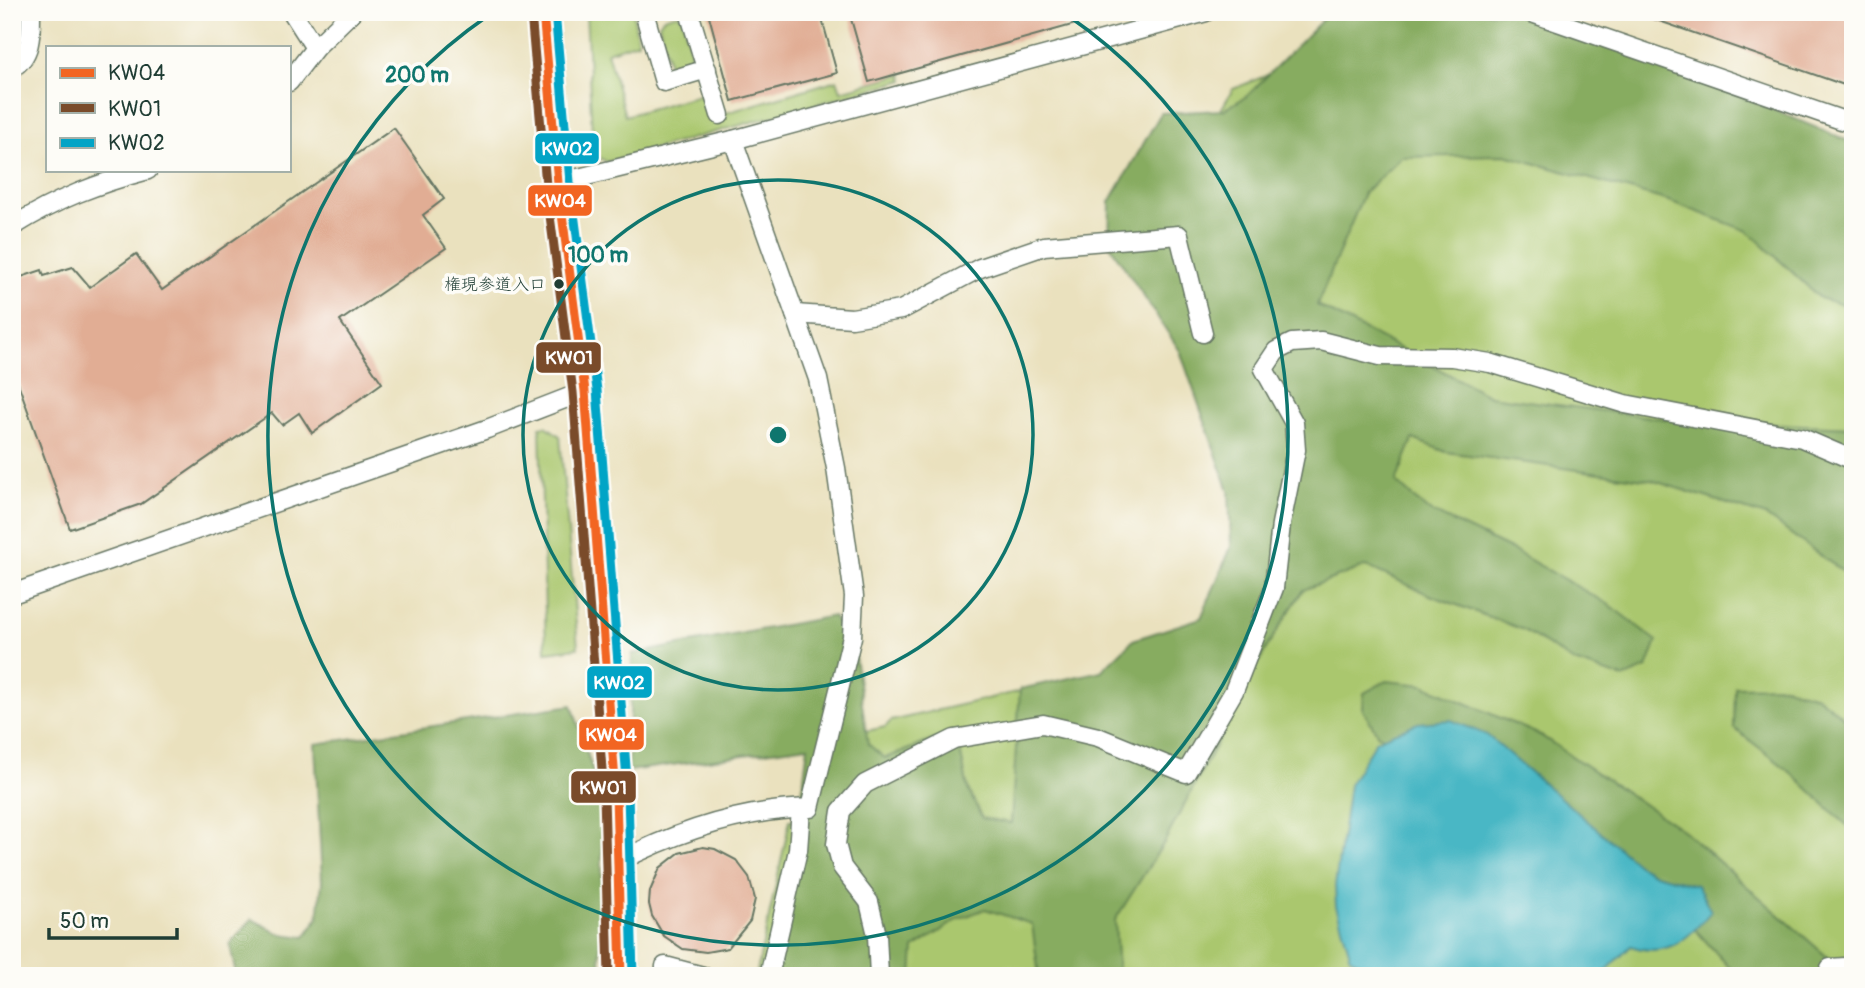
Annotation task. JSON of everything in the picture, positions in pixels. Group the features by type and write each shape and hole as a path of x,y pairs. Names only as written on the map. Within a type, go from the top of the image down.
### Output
{"main road":[{"path":"543,12 558,183 585,391 615,782 621,976"}],"street":[{"path":"12,68 20,63 32,40 31,12"},
{"path":"292,12 316,48"},
{"path":"290,81 316,48 352,12"},
{"path":"643,12 663,82 707,69"},
{"path":"689,12 720,115"},
{"path":"558,183 733,140 1206,12"},
{"path":"1529,12 1853,124"},
{"path":"618,862 662,839 705,824 810,808 852,637 855,596 836,468 818,379 733,140"},
{"path":"12,227 49,204 102,182 140,172"},
{"path":"795,314 852,318 901,310 980,268 1044,246 1179,235 1203,333"},
{"path":"879,976 877,935 869,902 842,867 836,844 841,811 865,784 954,739 1043,724 1098,737 1186,773 1234,691 1274,588 1281,524 1296,450 1294,423 1264,369 1276,351 1292,344 1321,341 1380,356 1452,357 1490,363 1625,404 1802,438 1853,460"},
{"path":"12,594 486,429 585,391"},
{"path":"769,976 798,850 801,809"},
{"path":"664,976 665,966 704,976"},
{"path":"1830,968 1845,967 1853,970"}],"green space":[{"path":"586,12 633,12 638,42 607,52 625,116 702,94 709,118 837,80 841,91 902,74 904,80 607,162 593,154"},
{"path":"1330,12 1513,12 1661,63 1853,143 1853,308 1820,298 1748,231 1669,201 1505,155 1401,157 1364,193 1317,305 1490,396 1673,420 1853,427 1853,579 1766,516 1651,480 1446,452 1413,439 1396,482 1426,509 1514,551 1608,604 1657,641 1647,668 1623,678 1574,662 1524,630 1430,595 1366,566 1303,590 1267,647 1165,841 1115,920 1118,976 1039,976 1032,924 985,909 959,919 914,948 912,976 761,976 791,879 808,746 628,771 632,654 833,616 855,657 868,744 885,758 941,737 960,750 968,789 982,818 1011,823 1020,689 1101,671 1133,640 1201,618 1231,547 1229,491 1180,351 1109,244 1110,202 1161,113 1223,110 1247,96"},
{"path":"677,14 682,17 692,58 688,64 678,67 669,65 659,24 663,18"},
{"path":"1329,50 1853,247 1853,976 756,976 790,820 815,818 834,738 885,727 891,721 1055,683 1158,689 1252,579 1176,187 1233,89"},
{"path":"546,426 560,436 578,648 546,652 540,427"},
{"path":"1386,681 1424,685 1540,735 1684,831 1849,976 1737,976 1685,918 1426,755 1378,735 1363,710 1364,693"},
{"path":"1783,686 1817,696 1853,725 1853,831 1788,770 1734,728 1735,687"},
{"path":"572,705 603,803 600,976 236,976 230,944 252,919 280,934 305,937 318,918 322,882 315,744"}],"water":[{"path":"1451,720 1487,735 1640,866 1655,874 1697,885 1711,911 1695,930 1677,944 1656,950 1631,946 1601,976 1384,976 1351,958 1336,906 1335,886 1349,785 1376,740 1418,723"}],"building":[{"path":"708,12 820,12 837,73 732,101"},
{"path":"849,12 1103,12 1104,16 869,82"},
{"path":"1853,12 1853,88 1639,14"},
{"path":"394,128 444,199 423,215 446,248 340,321 382,383 312,433 299,413 282,425 272,413 141,504 70,529 12,366 12,280 42,270 44,276 73,267 90,287 136,254 162,290"},
{"path":"703,847 715,849 736,860 749,877 755,899 750,921 728,948 706,952 683,949 664,936 652,916 649,904 650,891 660,868 679,853"}],"transit line":[{"name":"KW04","path":"543,12 558,183 585,391 616,794 621,976"},
{"name":"KW02","path":"555,12 570,182 597,390 628,793 633,976"},
{"name":"KW01","path":"531,13 546,185 573,392 604,795 609,976"}],"place":[{"name":"権現参道入口","path":"559,284"}]}
